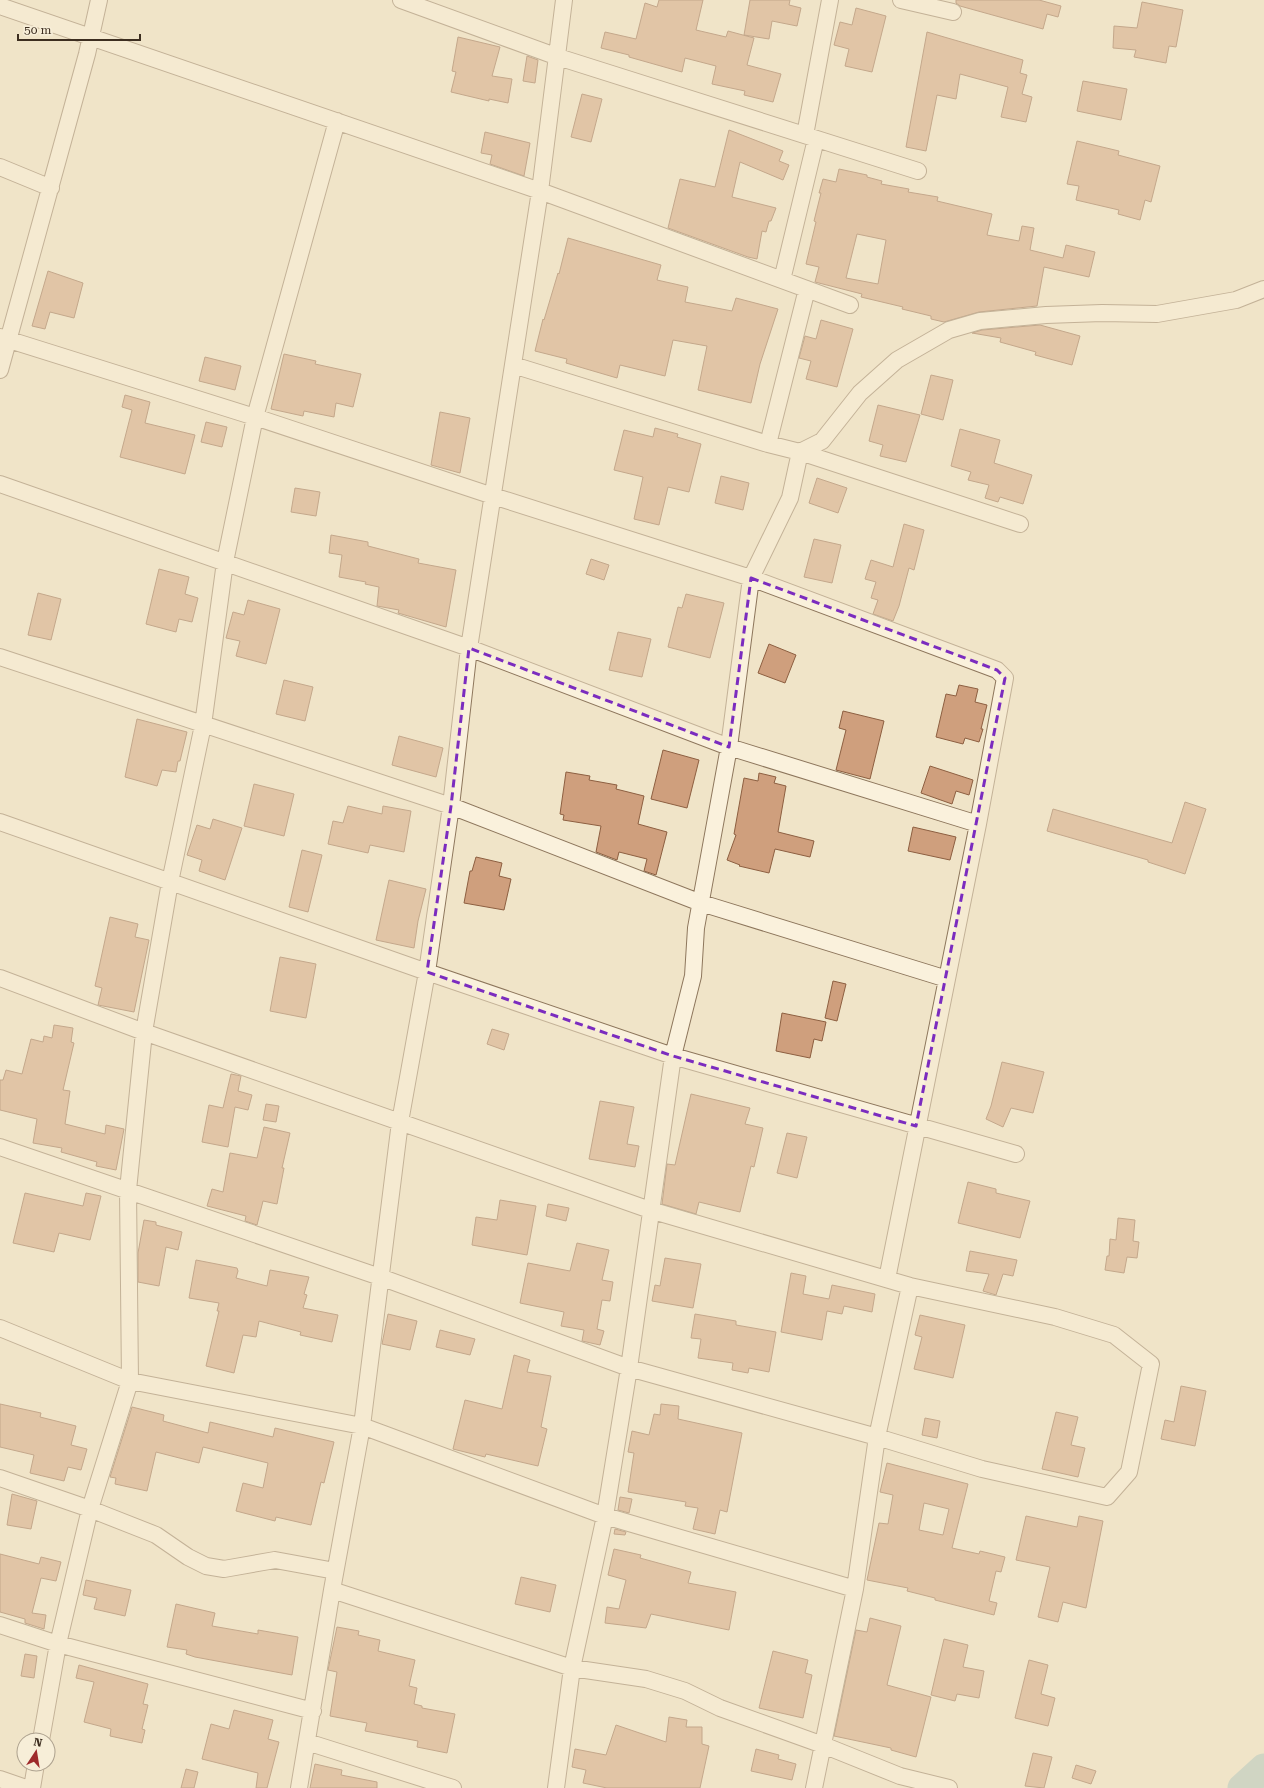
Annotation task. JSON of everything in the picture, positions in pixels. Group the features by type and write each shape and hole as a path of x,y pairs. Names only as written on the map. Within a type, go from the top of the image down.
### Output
{"street":[{"path":"0,370 5,338 51,188 99,0"},
{"path":"401,0 558,57 918,171"},
{"path":"299,1788 313,1711 335,1571 362,1426 400,1122 427,972 451,806 470,648 540,191 564,0"},
{"path":"782,280 811,137 830,0"},
{"path":"901,0 953,12"},
{"path":"0,6 540,191 850,305"},
{"path":"42,1732 58,1644 90,1509 130,1381 128,1190 144,1032 170,882 203,725 225,562 255,417 336,121"},
{"path":"0,167 51,188"},
{"path":"768,444 807,289"},
{"path":"800,452 822,441 860,393 898,360 949,330 980,322 1046,315 1102,313 1157,314 1236,300 1264,289"},
{"path":"5,338 255,417 494,496 751,578 997,670 1005,678 978,824 916,1126 887,1279"},
{"path":"513,365 768,444 800,452 1020,524"},
{"path":"556,1788 572,1668 605,1516 629,1368 650,1210 673,1056 693,976 696,928 729,747 751,578 790,498 800,452"},
{"path":"0,484 470,648 729,747 978,824"},
{"path":"0,656 203,725 451,806 701,903 946,979"},
{"path":"0,822 427,972 673,1056 1016,1154"},
{"path":"0,978 144,1032 650,1210 910,1286 1055,1317 1114,1335 1151,1364 1129,1472 1106,1497 982,1469 877,1437 629,1368 380,1277 0,1147"},
{"path":"814,1788 855,1589 877,1437 910,1286"},
{"path":"0,1328 130,1381 362,1426 605,1516 855,1589"},
{"path":"0,1478 90,1509 156,1535 188,1557 206,1566 224,1569 275,1560 335,1571"},
{"path":"332,1590 572,1668 646,1679 685,1691 720,1708 823,1745 900,1776 949,1788"},
{"path":"0,1625 58,1644 313,1711"},
{"path":"307,1742 453,1788"},
{"path":"32,1788 35,1772"},
{"path":"0,1779 26,1788"}],"highlighted area":[{"path":"751,578 997,670 1005,678 916,1126 673,1056 427,972 451,806 469,648 729,747"}],"building":[{"path":"659,0 703,0 696,30 726,37 728,31 754,38 747,65 781,74 773,102 744,95 745,91 712,84 716,66 685,58 682,72 629,57 629,55 601,48 605,32 636,39 645,3 657,7"},
{"path":"750,0 790,0 789,5 801,8 797,26 772,21 769,39 744,35"},
{"path":"956,0 1039,0 1061,6 1058,17 1047,14 1043,29 960,6 956,3"},
{"path":"1142,2 1183,10 1176,47 1169,46 1166,63 1134,57 1136,50 1113,48 1114,26 1137,28"},
{"path":"856,8 886,16 872,72 845,66 849,49 834,45 840,22 852,25"},
{"path":"927,32 1023,60 1020,73 1027,75 1022,94 1032,97 1026,122 1001,117 1008,87 960,74 956,99 937,95 926,151 906,147"},
{"path":"458,37 500,47 492,76 512,79 508,103 489,99 489,101 451,92 456,72 452,71"},
{"path":"527,56 538,60 535,83 523,81"},
{"path":"1083,81 1127,89 1121,120 1077,111"},
{"path":"582,94 602,99 591,142 571,137"},
{"path":"729,130 783,151 779,161 789,165 783,180 740,162 732,197 776,208 771,221 769,221 766,232 762,231 757,259 668,228 680,179 715,187"},
{"path":"485,132 530,143 524,176 490,164 492,155 481,153"},
{"path":"1077,141 1119,151 1118,155 1160,166 1151,202 1145,200 1140,220 1118,214 1119,210 1076,200 1079,186 1067,184"},
{"path":"839,169 867,175 867,177 882,181 881,184 909,189 908,192 938,197 937,201 992,214 987,235 1019,241 1022,226 1034,228 1030,250 1063,258 1066,245 1095,252 1089,277 1044,267 1037,306 979,312 944,322 931,319 931,316 902,309 903,307 861,297 862,294 815,282 819,267 806,264 816,222 814,221 821,193 819,193 823,179 836,182","holes":["857,234 886,240 878,284 846,278"]},
{"path":"568,238 661,265 657,280 688,287 685,302 732,311 736,298 778,309 760,364 751,403 698,390 707,346 673,340 665,376 620,365 617,378 566,363 567,359 535,351 543,319 544,320 558,273 559,274"},
{"path":"48,271 83,283 74,318 50,312 45,329 32,326"},
{"path":"821,320 853,329 837,387 806,379 811,361 799,358 805,336 816,339"},
{"path":"1040,325 1080,336 1072,365 1035,355 1036,352 1000,342 1001,338 972,333 982,330"},
{"path":"284,354 316,361 315,364 361,374 353,407 336,403 334,417 304,411 303,416 271,409"},
{"path":"205,357 241,366 235,390 199,381"},
{"path":"931,375 953,380 943,420 921,414"},
{"path":"125,395 150,402 145,423 195,435 185,474 120,457 132,410 122,407"},
{"path":"878,405 920,415 906,462 880,456 883,445 869,441"},
{"path":"440,412 470,418 460,473 431,465"},
{"path":"206,422 227,427 222,447 201,442"},
{"path":"655,428 678,434 677,437 701,444 689,492 668,487 659,525 634,519 643,477 614,470 624,430 653,437"},
{"path":"960,429 1000,440 994,463 1032,475 1023,504 1000,497 998,502 985,498 989,485 968,480 971,472 951,466"},
{"path":"721,476 749,483 743,510 715,503"},
{"path":"817,478 847,488 838,513 809,503"},
{"path":"295,488 320,492 316,516 291,512"},
{"path":"904,524 924,530 914,570 909,568 899,606 893,621 873,614 878,600 871,598 876,582 865,579 871,560 893,567"},
{"path":"331,535 368,542 368,546 419,559 418,563 456,570 446,627 398,613 399,610 377,606 379,587 365,584 366,582 339,577 342,555 329,553"},
{"path":"814,539 841,545 832,583 804,577"},
{"path":"591,559 609,565 604,580 586,574"},
{"path":"159,569 189,577 185,594 198,598 192,622 179,619 176,632 146,624"},
{"path":"38,593 61,599 51,640 28,635"},
{"path":"686,594 724,603 710,658 668,647 678,607 682,608"},
{"path":"248,600 280,609 266,664 236,656 240,641 226,638 233,612 244,615"},
{"path":"618,632 651,639 642,677 609,670"},
{"path":"769,644 796,655 785,683 758,673"},
{"path":"284,680 313,687 305,721 276,714"},
{"path":"959,685 978,689 975,702 987,705 979,742 965,738 963,744 936,737 946,694 956,696"},
{"path":"843,711 884,721 870,779 836,770 846,730 839,728"},
{"path":"137,719 187,732 176,772 162,770 157,786 125,777"},
{"path":"399,736 443,748 436,777 392,765"},
{"path":"663,750 699,760 687,808 651,799"},
{"path":"930,766 973,780 969,795 956,791 952,804 921,793"},
{"path":"566,772 590,776 589,780 617,785 616,789 644,796 638,824 667,832 656,875 644,871 647,859 619,852 617,860 596,852 601,826 563,820 564,815 560,814"},
{"path":"759,773 776,777 774,783 786,786 778,832 814,841 810,857 775,849 769,873 739,866 740,865 727,860 736,835 734,834 744,778 758,781"},
{"path":"254,784 294,794 284,836 244,826"},
{"path":"1185,802 1206,809 1185,874 1148,862 1148,860 1047,831 1053,809 1172,843"},
{"path":"348,806 382,814 383,806 411,811 404,852 370,845 368,853 328,844 333,821 343,823"},
{"path":"213,819 242,828 225,880 199,871 202,860 187,855 197,825 210,829"},
{"path":"913,827 956,837 950,860 908,851"},
{"path":"302,850 322,855 308,912 289,907"},
{"path":"476,857 502,863 499,876 511,879 504,910 464,903 470,871 472,871"},
{"path":"389,880 426,889 418,921 414,948 376,940"},
{"path":"110,917 138,924 135,937 149,940 134,1012 98,1005 102,988 95,986"},
{"path":"280,957 316,964 306,1018 270,1011"},
{"path":"833,981 846,984 837,1021 825,1018"},
{"path":"782,1013 826,1022 822,1041 814,1039 810,1058 776,1051"},
{"path":"54,1025 73,1028 71,1042 74,1043 63,1090 70,1091 65,1124 105,1134 106,1125 124,1129 116,1170 96,1166 97,1162 61,1152 62,1148 33,1143 37,1119 0,1110 0,1080 3,1080 6,1070 22,1074 31,1039 43,1042 44,1036 52,1038"},
{"path":"492,1029 509,1034 504,1050 487,1044"},
{"path":"1002,1062 1044,1072 1033,1113 1011,1108 1003,1127 986,1119 991,1106"},
{"path":"231,1074 241,1076 238,1091 252,1095 248,1110 235,1107 228,1147 202,1142 209,1105 223,1108"},
{"path":"691,1094 750,1108 745,1124 763,1128 754,1167 751,1166 740,1212 699,1202 696,1214 662,1204 667,1164 675,1165"},
{"path":"600,1101 634,1107 627,1144 639,1146 635,1167 589,1159"},
{"path":"266,1104 279,1106 276,1122 263,1120"},
{"path":"264,1127 290,1133 282,1168 284,1168 277,1204 263,1201 257,1225 245,1221 246,1216 207,1206 212,1189 223,1192 230,1153 257,1158"},
{"path":"787,1133 807,1137 797,1178 777,1173"},
{"path":"968,1182 996,1189 996,1193 1030,1201 1020,1238 958,1223"},
{"path":"25,1193 83,1206 86,1193 101,1196 90,1240 59,1233 54,1252 13,1243"},
{"path":"500,1200 536,1206 527,1255 472,1245 476,1217 497,1220"},
{"path":"548,1204 569,1208 566,1221 546,1216"},
{"path":"1118,1218 1135,1220 1133,1241 1139,1242 1137,1258 1127,1257 1124,1273 1105,1270 1107,1256 1109,1256 1110,1239 1116,1240"},
{"path":"144,1220 156,1222 156,1225 182,1232 178,1250 166,1247 159,1286 138,1282 138,1253"},
{"path":"577,1243 609,1250 602,1280 613,1282 610,1301 602,1300 597,1329 604,1331 600,1345 582,1341 584,1330 561,1326 564,1312 520,1303 528,1263 570,1271"},
{"path":"970,1251 1017,1260 1013,1276 1003,1274 996,1295 983,1291 989,1274 966,1271"},
{"path":"665,1258 701,1264 693,1308 652,1301 655,1285 660,1286"},
{"path":"196,1260 237,1268 238,1271 236,1278 267,1286 270,1270 309,1277 304,1294 307,1295 303,1308 338,1315 332,1342 300,1335 301,1332 259,1321 256,1337 243,1335 234,1373 206,1366 219,1311 217,1311 219,1303 189,1298"},
{"path":"791,1273 806,1276 803,1294 829,1299 832,1285 875,1294 872,1312 844,1306 842,1314 827,1311 822,1340 781,1332"},
{"path":"388,1314 417,1321 410,1350 382,1344"},
{"path":"695,1314 736,1321 736,1325 776,1332 769,1372 749,1368 748,1373 732,1370 733,1363 698,1358 701,1339 691,1338"},
{"path":"920,1315 965,1325 953,1378 914,1369 922,1337 915,1335"},
{"path":"440,1330 475,1339 470,1355 436,1347"},
{"path":"514,1355 530,1360 527,1372 551,1376 541,1427 547,1429 538,1466 486,1454 485,1457 453,1449 465,1400 502,1409"},
{"path":"1181,1386 1206,1391 1195,1446 1161,1439 1165,1420 1174,1422"},
{"path":"0,1404 41,1413 40,1417 76,1426 71,1445 87,1449 81,1470 68,1467 64,1481 30,1473 34,1455 0,1447"},
{"path":"661,1404 679,1406 678,1419 742,1433 727,1512 720,1510 715,1534 693,1529 698,1508 685,1506 686,1502 628,1492 634,1453 628,1452 632,1431 649,1435 654,1414 660,1415"},
{"path":"132,1407 164,1415 163,1421 208,1433 210,1422 273,1437 275,1428 334,1442 324,1483 321,1482 311,1525 276,1517 275,1521 236,1511 243,1483 263,1488 268,1463 203,1447 199,1463 156,1452 147,1491 115,1484 116,1478 110,1477"},
{"path":"1056,1412 1078,1417 1071,1445 1085,1448 1078,1477 1042,1469"},
{"path":"925,1418 940,1421 937,1438 922,1435"},
{"path":"887,1463 968,1484 952,1548 979,1554 980,1551 1005,1557 1001,1572 996,1571 989,1601 997,1603 994,1615 935,1600 935,1598 907,1591 908,1588 867,1580 879,1523 888,1524 893,1495 880,1492","holes":["924,1503 949,1509 943,1535 919,1530"]},
{"path":"12,1494 37,1501 31,1529 7,1525"},
{"path":"620,1497 632,1499 629,1513 618,1510"},
{"path":"1026,1516 1077,1527 1079,1516 1103,1521 1086,1608 1063,1602 1058,1622 1038,1617 1050,1567 1016,1560"},
{"path":"615,1529 626,1532 625,1535 614,1534"},
{"path":"614,1549 641,1555 640,1558 691,1572 688,1583 736,1592 729,1630 651,1614 646,1628 605,1623 607,1607 619,1609 626,1580 608,1575"},
{"path":"0,1554 39,1564 41,1557 61,1562 56,1581 41,1578 32,1613 46,1615 44,1629 25,1623 25,1619 0,1612"},
{"path":"521,1577 556,1585 550,1612 515,1604"},
{"path":"86,1580 131,1590 125,1616 94,1609 97,1598 83,1595"},
{"path":"176,1604 215,1613 212,1626 258,1634 258,1630 298,1637 292,1675 195,1657 186,1654 187,1650 167,1647"},
{"path":"870,1618 901,1626 887,1685 931,1697 916,1757 891,1750 891,1748 834,1736 856,1630 867,1632"},
{"path":"337,1627 359,1631 358,1635 380,1640 378,1651 415,1660 409,1686 417,1688 414,1704 422,1706 422,1708 455,1714 447,1753 417,1747 418,1741 365,1731 367,1723 330,1716 337,1672 328,1670"},
{"path":"944,1639 968,1645 963,1667 984,1671 979,1698 957,1694 955,1701 931,1695"},
{"path":"773,1651 808,1660 805,1673 812,1675 803,1718 759,1708"},
{"path":"25,1654 37,1656 34,1678 21,1676"},
{"path":"1029,1660 1048,1665 1041,1694 1055,1698 1048,1726 1015,1718"},
{"path":"79,1665 148,1684 143,1704 148,1705 142,1729 145,1730 142,1743 110,1736 111,1729 84,1722 94,1682 76,1678"},
{"path":"234,1710 273,1720 268,1739 279,1742 267,1788 256,1788 258,1773 202,1759 211,1724 229,1729"},
{"path":"669,1717 687,1720 686,1727 702,1727 702,1744 709,1746 700,1788 607,1788 583,1783 586,1770 572,1767 575,1749 606,1755 616,1725 666,1742"},
{"path":"756,1749 779,1755 778,1759 796,1764 792,1780 751,1771"},
{"path":"1033,1753 1052,1757 1044,1788 1025,1786"},
{"path":"315,1764 342,1770 341,1775 377,1782 377,1788 310,1788"},
{"path":"1076,1765 1096,1771 1091,1784 1072,1778"},
{"path":"186,1769 198,1772 194,1788 181,1788"}],"waterway":[{"path":"1242,1788 1264,1768"}]}
